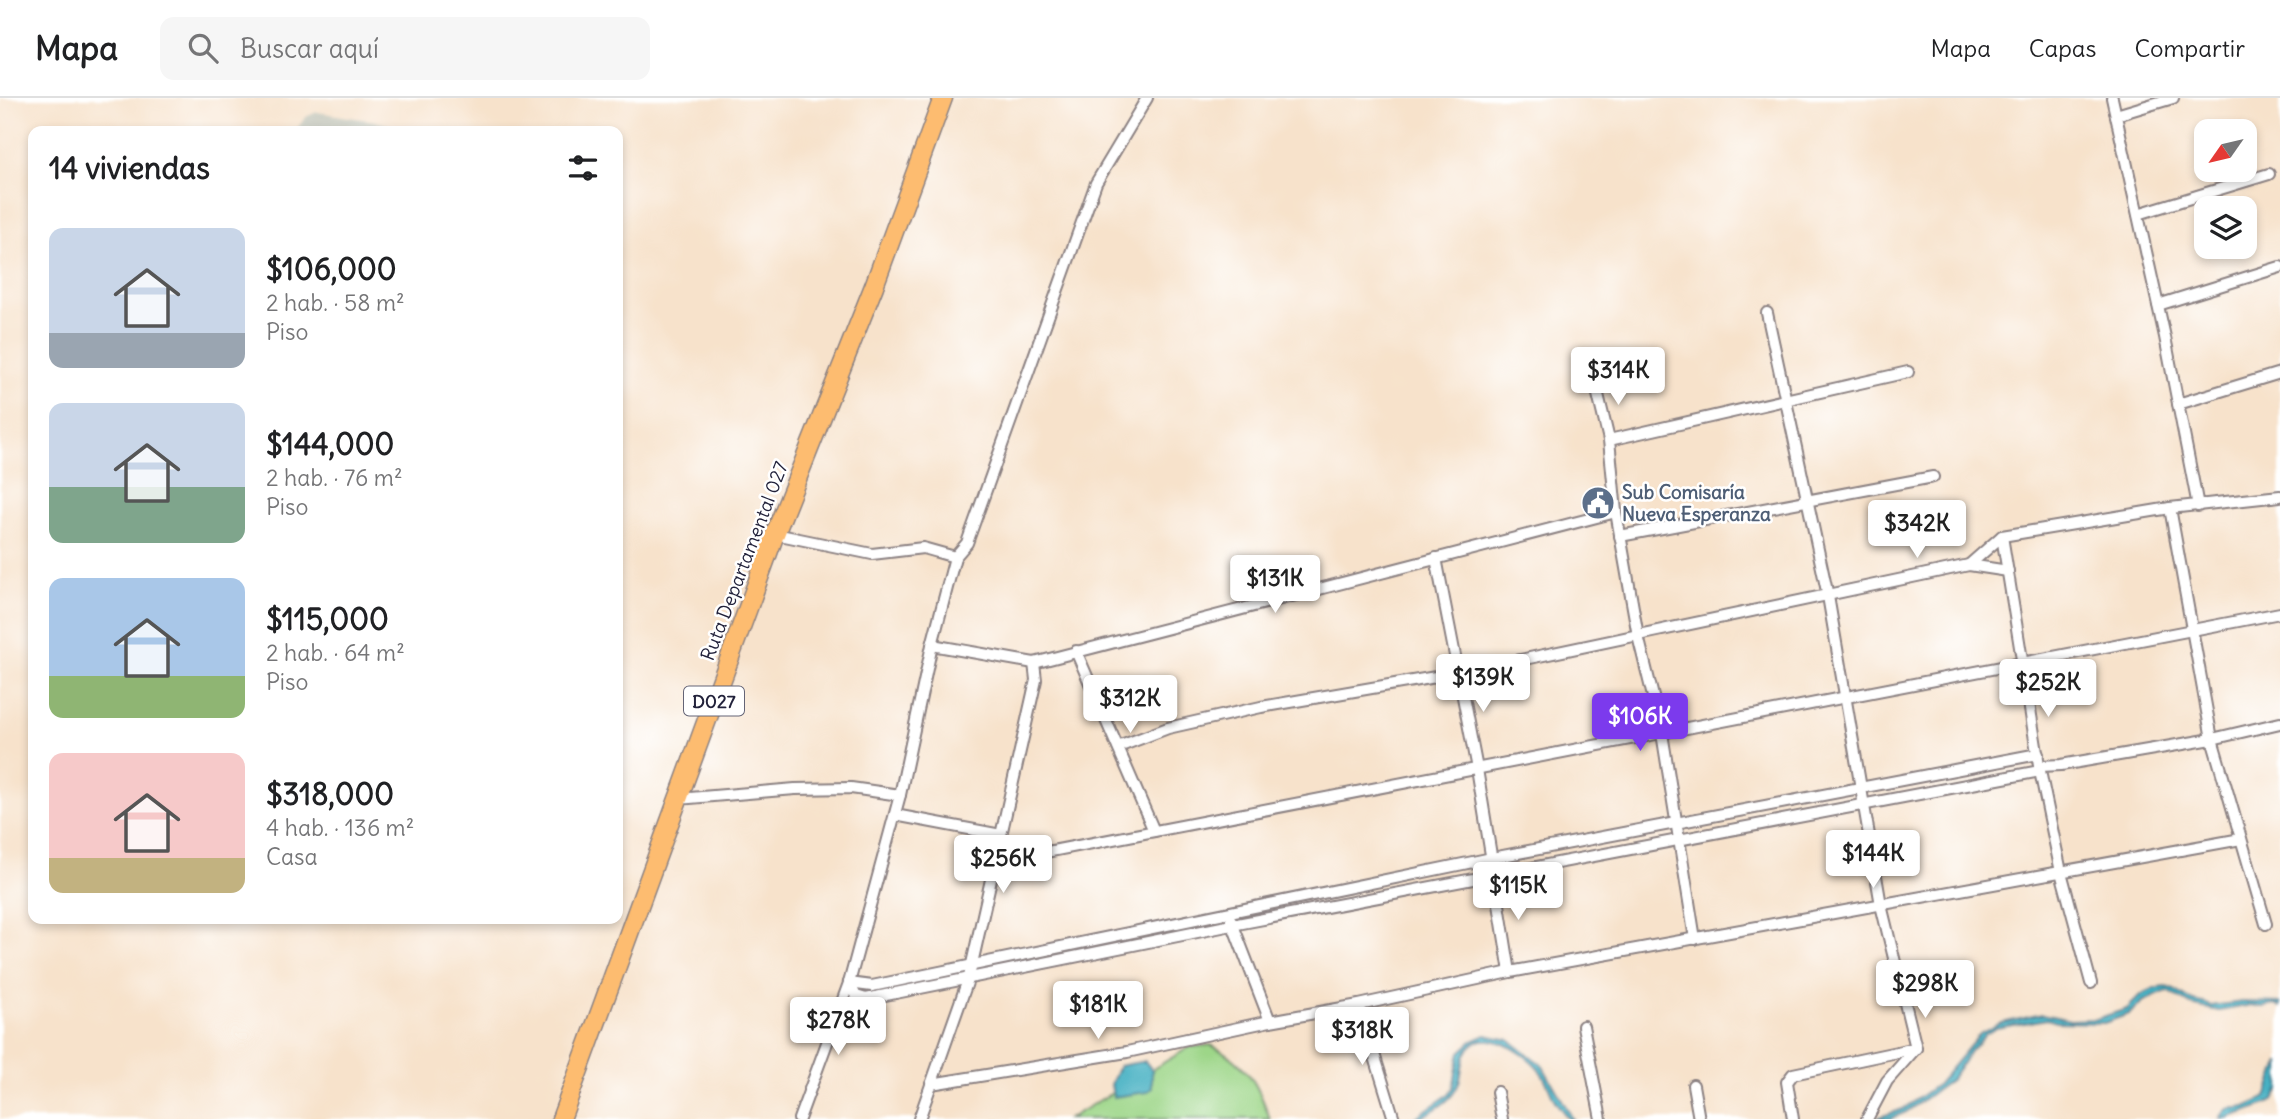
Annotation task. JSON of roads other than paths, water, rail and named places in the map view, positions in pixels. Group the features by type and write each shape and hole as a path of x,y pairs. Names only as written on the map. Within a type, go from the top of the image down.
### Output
{"main road":[{"name":"Ruta Departamental 027","path":"561,1119 775,534 874,286 943,98"}],"street":[{"path":"799,1119 849,983 900,795 932,645 955,557 967,543 1096,183 1147,98"},
{"path":"2112,98 2158,305 2198,506"},
{"path":"2116,115 2173,98"},
{"path":"2138,214 2269,174"},
{"path":"2158,305 2280,267"},
{"path":"1767,313 1828,596 1881,905 1916,1048"},
{"path":"1609,440 1908,372"},
{"path":"2178,404 2280,373"},
{"path":"1595,382 1609,440 1616,512 1638,636 1662,733 1695,939"},
{"path":"1620,536 1933,477"},
{"path":"1969,565 2002,536 2170,508 2280,496"},
{"path":"2170,508 2212,739 2266,924"},
{"path":"932,645 1034,663 1616,512"},
{"path":"775,534 872,554 923,548 955,557"},
{"path":"2002,536 2039,764 2061,872 2091,983"},
{"path":"1436,558 1477,769 1510,972"},
{"path":"1118,747 1168,729 1261,707 1459,673 1969,565 2008,571"},
{"path":"995,862 2280,613"},
{"path":"1076,651 1154,831"},
{"path":"919,1119 969,978 1036,680 1034,663"},
{"path":"849,983 872,986 1492,858 1860,788 2039,764 2061,765 2212,739 2280,723"},
{"path":"849,983 856,996 866,999 1232,925 1495,877 1863,804 2039,764"},
{"path":"678,799 795,789 851,788 900,795"},
{"path":"895,815 1001,835"},
{"path":"932,1084 1127,1052 1510,972 2241,839"},
{"path":"1229,911 1232,925 1270,1020"},
{"path":"1359,1005 1394,1119"},
{"path":"1583,1026 1601,1119"},
{"path":"1793,1119 1787,1082 1793,1074 1916,1048"},
{"path":"1867,1119 1887,1081 1916,1048"},
{"path":"1693,1085 1699,1119"},
{"path":"1497,1092 1502,1119"}],"water":[{"path":"2166,987 2193,1001 2211,1006 2243,1002 2280,1003 2280,1007 2251,1005 2219,1011 2191,1005 2167,991 2144,1001 2129,1014 2104,1023 2057,1022 2047,1019 1996,1028 1986,1034 1971,1050 1949,1081 1906,1112 1889,1119 1874,1119 1903,1109 1938,1084 1980,1034 1998,1024 2042,1014 2070,1020 2096,1019 2127,1009 2142,994"},
{"path":"1486,1035 1509,1040 1542,1065 1573,1119 1569,1119 1558,1106 1543,1075 1532,1062 1502,1043 1481,1040 1473,1044 1466,1053 1454,1093 1438,1107 1419,1119 1413,1119 1448,1095 1453,1088 1460,1052 1472,1041"},
{"path":"1145,1061 1152,1070 1152,1088 1147,1092 1113,1097 1111,1084 1119,1066"},
{"path":"2280,1062 2280,1089 2273,1101 2220,1119 2228,1109 2245,1107 2266,1097"}],"place":[{"name":"Sub Comisaría Nueva Esperanza","path":"1598,503"}]}
